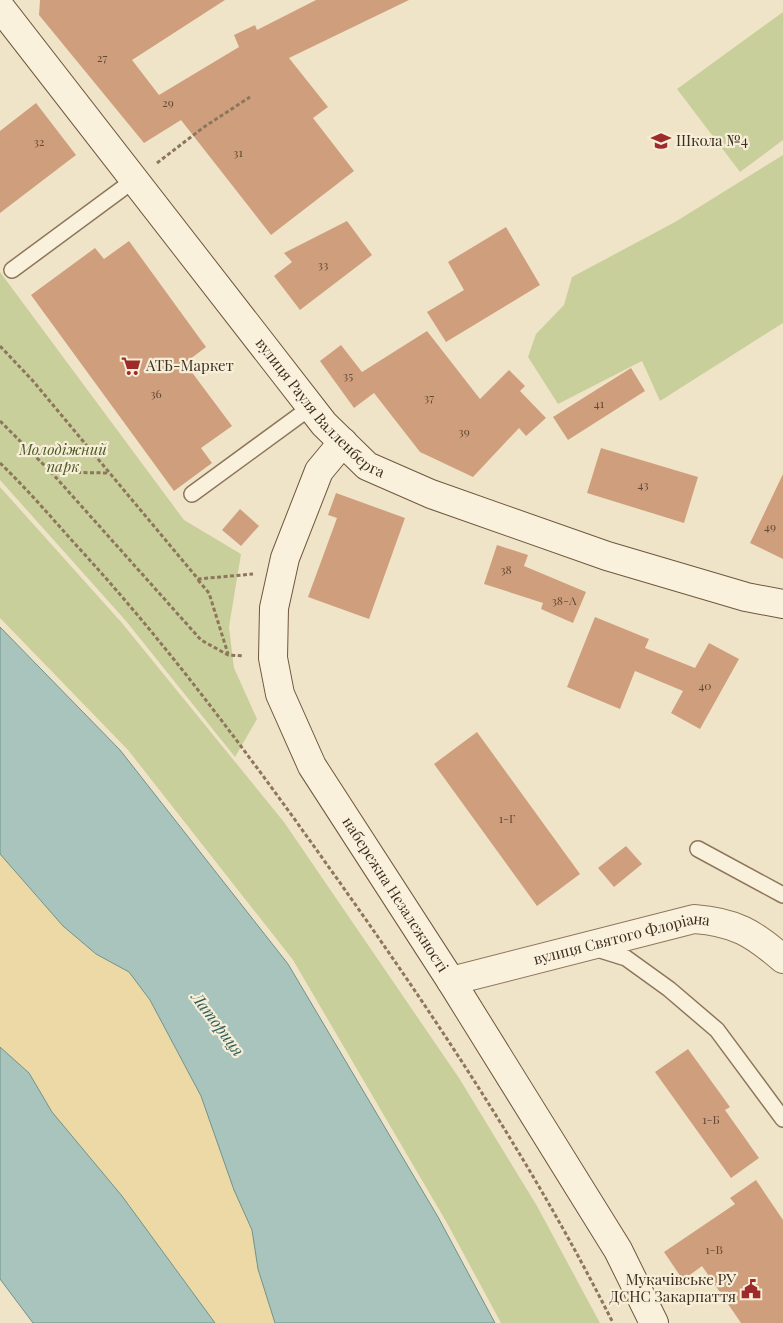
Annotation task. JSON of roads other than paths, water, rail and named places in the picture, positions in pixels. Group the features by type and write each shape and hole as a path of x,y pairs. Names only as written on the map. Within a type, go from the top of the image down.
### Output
{"street":[{"name":"вулиця Рауля Валленберга","path":"0,7 143,173 311,407 368,466 450,501 607,556 746,597 783,604"},
{"name":"набережна Незалежності","path":"343,442 319,471 285,558 274,608 273,658 280,694 312,766 451,981 618,1250 654,1323"},
{"name":"вулиця Святого Флоріана","path":"451,981 586,945 694,919 720,921 756,936 783,958"}],"lane":[{"path":"12,270 143,173"},
{"path":"192,494 311,407"},
{"path":"698,849 783,895"},
{"path":"586,945 626,958 669,989 717,1030 783,1119"}],"water":[{"name":"Латориця","path":"0,627 120,750 288,964 438,1217 495,1323 275,1323 258,1269 252,1230 234,1190 201,1096 150,1000 129,972 96,954 63,926 0,854"},
{"path":"0,1047 29,1073 52,1112 122,1196 215,1323 33,1323 0,1279"}],"place":[{"name":"Школа №4","path":"661,141"},
{"name":"АТБ-Маркет","path":"131,366"},
{"name":"Мукачівське РУ ДСНС Закарпаття","path":"751,1289"}],"park label":[{"name":"Молодіжний парк","path":"63,458"}]}
